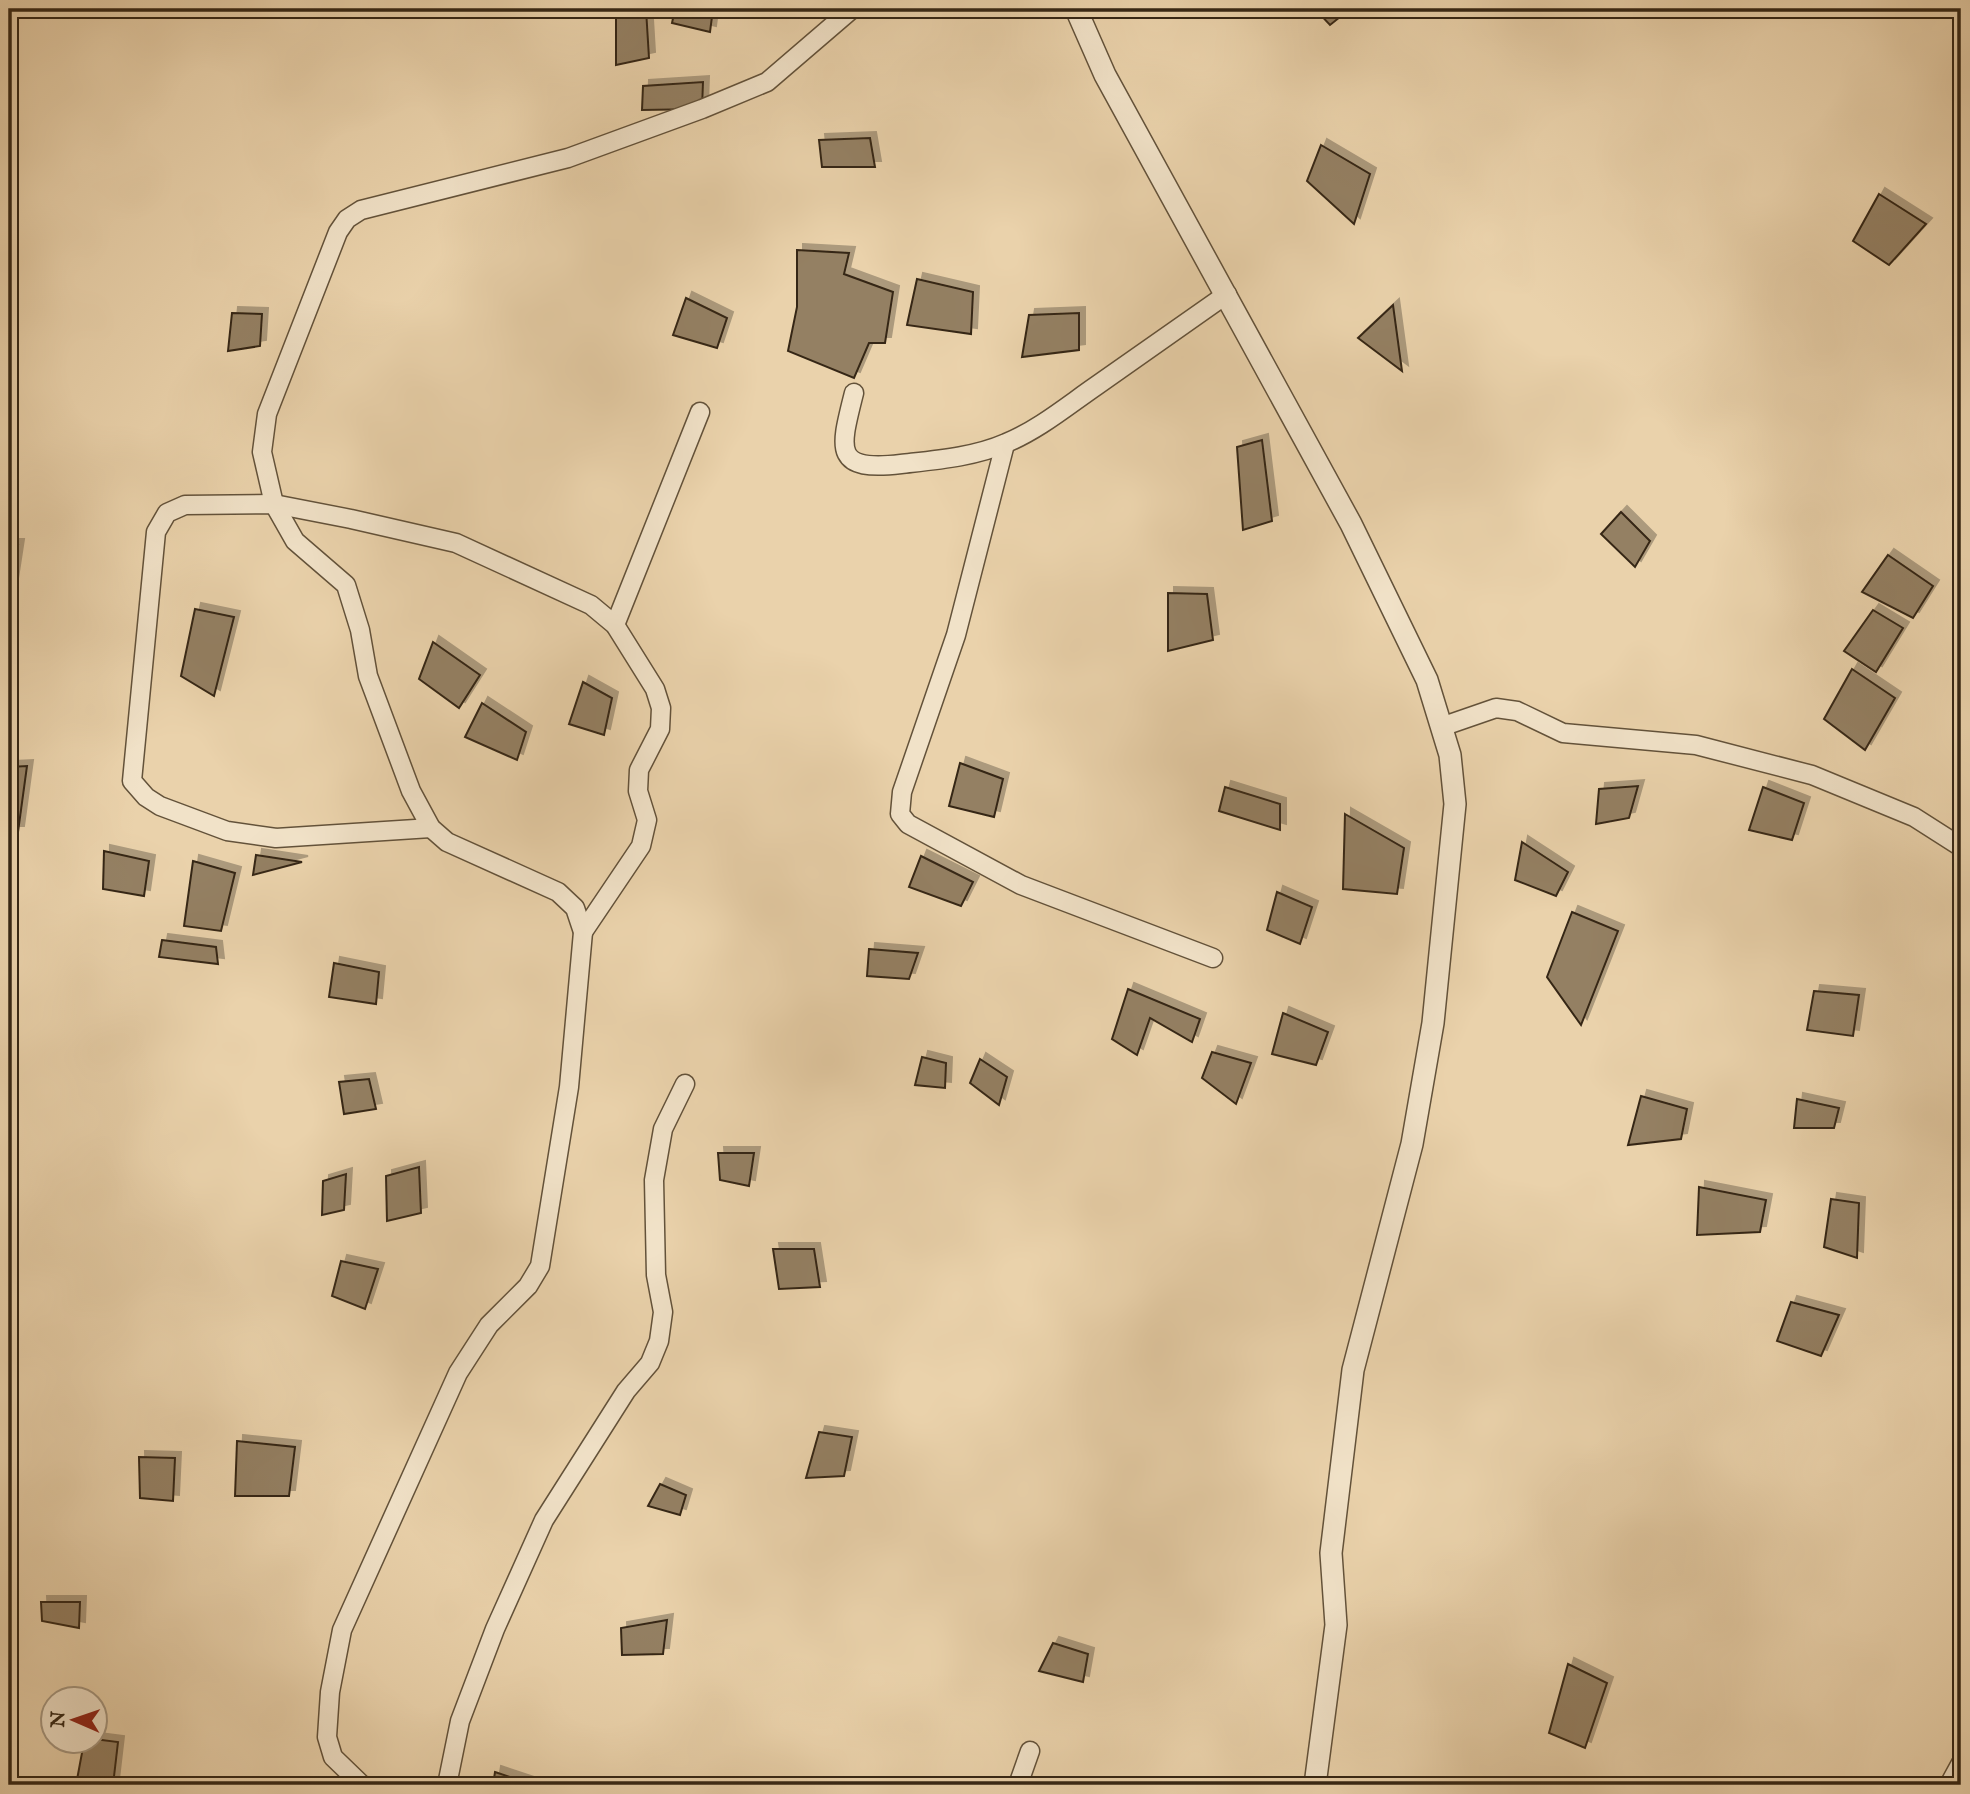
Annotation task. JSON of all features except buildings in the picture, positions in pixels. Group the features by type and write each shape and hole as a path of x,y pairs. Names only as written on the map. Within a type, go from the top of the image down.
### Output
{"street":[{"path":"362,1785 333,1757 327,1737 330,1692 342,1630 458,1373 489,1325 528,1286 540,1266 569,1087 583,932 575,908 558,892 447,842 431,828 411,791 368,676 357,618 346,585 295,541 274,504 262,452 267,414 338,232 347,219 361,210 568,158 681,118 767,82 852,9"},
{"path":"1076,9 1105,75 1227,294 1387,597 1427,680 1450,755 1455,804 1435,1010 1412,1144 1353,1370 1331,1553 1336,1625 1315,1785"},
{"path":"854,393 843,435 846,453 856,465 870,467 947,458 1005,444 1078,399 1227,294"},
{"path":"615,625 700,412"},
{"path":"1005,444 956,635 902,792 900,814 908,824 1021,886 1213,958"},
{"path":"431,828 276,838 227,831 160,806 146,797 132,781 156,532 167,513 185,505 274,504 456,543 592,605 615,625 655,689 660,708 660,729 639,771 638,791 647,820 641,846 583,932"},
{"path":"1441,727 1496,708 1517,711 1563,733 1696,745 1812,775 1914,817 1961,847"},
{"path":"447,1785 460,1721 495,1629 544,1520 626,1391 650,1363 659,1341 663,1312 656,1275 654,1180 663,1129 685,1084"},
{"path":"1018,1785 1030,1751"},
{"path":"1950,1785 1961,1763"}]}
